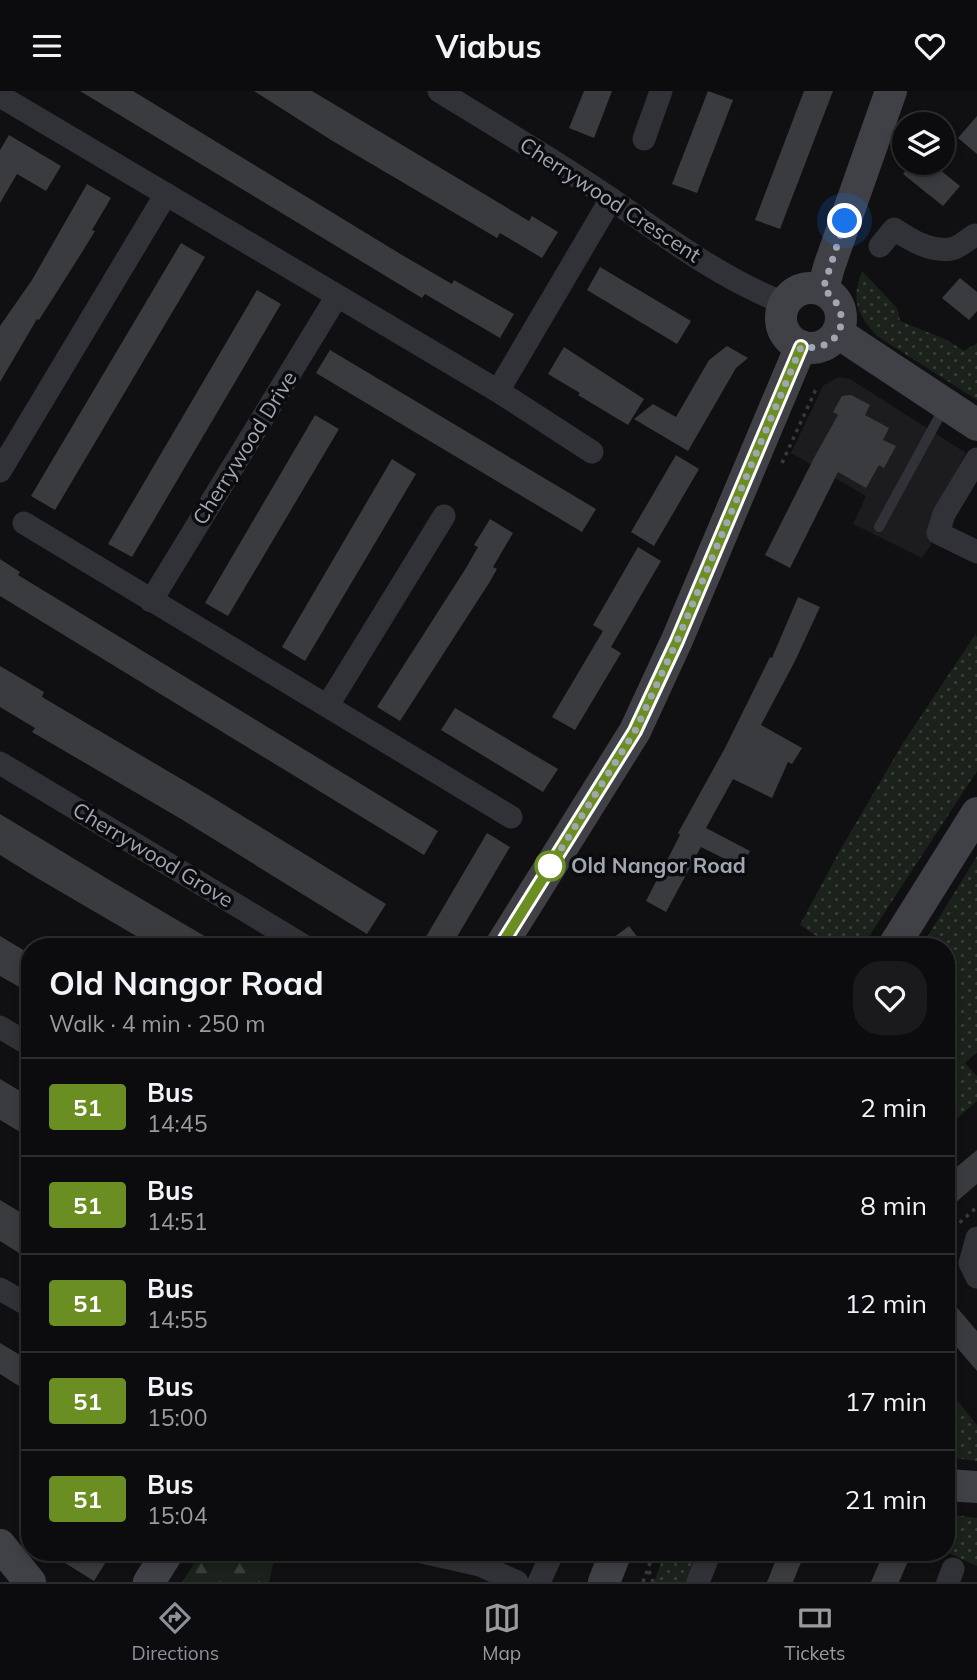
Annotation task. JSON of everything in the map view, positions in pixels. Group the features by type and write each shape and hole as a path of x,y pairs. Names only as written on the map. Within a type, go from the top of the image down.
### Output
{"street":[{"name":"Cherrywood Crescent","path":"439,91 611,199 651,229 755,292 785,303"},
{"path":"644,139 661,91"},
{"path":"823,289 891,91"},
{"path":"0,96 498,391 592,452"},
{"path":"0,471 166,194"},
{"path":"498,391 611,199"},
{"path":"880,246 894,229 914,242 932,249 953,249 976,234"},
{"path":"808,288 823,289 834,297 839,305 842,324 838,333 824,346 815,349 801,347 789,339 784,331 781,322 785,303 798,291 808,288"},
{"name":"Cherrywood Drive","path":"151,601 337,296"},
{"path":"838,333 977,425"},
{"path":"506,938 635,731 677,641 801,347"},
{"path":"977,459 944,515 939,533 977,552"},
{"path":"328,705 444,516"},
{"path":"24,523 511,817"},
{"name":"Cherrywood Grove","path":"0,763 291,938"},
{"path":"899,938 977,813"},
{"path":"0,1027 21,1040"},
{"path":"977,1238 970,1263 977,1277"},
{"path":"0,1289 21,1301"},
{"path":"955,1485 977,1486"},
{"path":"149,1582 162,1561"},
{"path":"463,1561 481,1565 517,1582"},
{"path":"539,1582 548,1561"},
{"path":"604,1582 612,1561"},
{"path":"698,1582 706,1561"}],"lane":[{"path":"879,527 945,405"}],"path":[{"path":"643,1582 651,1561"},
{"path":"648,1569 653,1582"}],"shaded area":[{"path":"838,377 850,379 966,453 932,517 931,545 922,558 853,524 866,496 791,453 823,386"}],"green space":[{"path":"862,271 897,308 900,321 947,340 964,351 977,343 977,400 877,336 860,313 856,298"},
{"path":"975,635 977,771 868,938 820,938 800,925 903,743"},
{"path":"977,856 977,1052 965,1063 977,1076 977,1101 955,1120 955,938 927,938"},
{"path":"955,1398 977,1425 977,1461 955,1458"},
{"path":"955,1515 977,1518 977,1566 955,1556"},
{"path":"196,1561 274,1561 269,1582 182,1582"},
{"path":"662,1561 698,1561 689,1582 654,1582"}],"building":[{"path":"80,91 133,91 402,255 452,284 454,280 514,314 500,338 425,294 422,298"},
{"path":"254,91 312,91 529,221 532,216 558,232 542,258 500,233 497,238"},
{"path":"584,91 612,91 594,138 569,128"},
{"path":"708,91 733,100 697,193 672,184"},
{"path":"804,91 833,91 780,229 755,220"},
{"path":"977,116 977,154 958,138"},
{"path":"9,135 61,166 46,191 17,174 0,203 0,150"},
{"path":"904,175 946,175 960,186 943,206"},
{"path":"87,184 111,198 92,230 95,231 39,320 37,319 0,382 0,326 32,280"},
{"path":"181,243 205,257 55,510 31,496"},
{"path":"600,267 691,321 677,344 587,290"},
{"path":"960,278 977,292 977,311 969,320 942,298"},
{"path":"257,290 281,304 132,557 108,544"},
{"path":"727,346 748,358 736,368 688,451 634,419 653,404 676,417 709,360"},
{"path":"564,347 644,399 628,425 548,374"},
{"path":"330,350 596,509 582,532 316,373"},
{"path":"851,395 870,405 865,415 889,428 883,440 896,446 884,468 879,465 866,488 838,472 790,568 765,555 838,415 833,412 842,396"},
{"path":"315,415 339,429 228,616 205,603"},
{"path":"676,455 699,469 654,546 631,532"},
{"path":"392,459 416,474 305,661 282,647"},
{"path":"490,519 513,533 493,567 497,569 400,721 377,707 466,568 478,547 474,545"},
{"path":"638,547 661,561 611,647 621,653 575,730 552,717 603,631 593,625"},
{"path":"0,559 20,572 18,575 438,831 424,855 0,596"},
{"path":"798,597 820,607 761,725 802,748 792,764 788,762 772,798 733,779 706,828 750,851 741,867 701,847 666,912 646,901 680,835 678,833 725,748 770,657 772,658"},
{"path":"0,666 44,692 42,697 386,904 367,934 181,819 32,732 35,728 0,707"},
{"path":"455,708 558,769 543,792 441,730"},
{"path":"0,814 208,938 140,938 0,855"},
{"path":"487,833 510,847 456,938 425,938"},
{"path":"629,926 638,938 613,938"},
{"path":"0,936 21,949 21,988 0,976"},
{"path":"0,1079 21,1092 21,1133 0,1120"},
{"path":"977,1150 977,1184 955,1203 955,1168"},
{"path":"0,1200 21,1213 21,1254 0,1241"},
{"path":"955,1305 977,1331 977,1371 955,1345"},
{"path":"0,1343 21,1356 21,1387 0,1374"},
{"path":"66,1561 106,1561 94,1581 65,1563"},
{"path":"775,1561 802,1561 793,1582 767,1582"},
{"path":"880,1561 908,1561 899,1582 871,1582"}],"bus line":[{"name":"51","path":"506,938 635,731 677,641 801,347"}],"place":[{"name":"Old Nangor Road","path":"550,866"}],"route":[{"path":"550,866 546,873 635,731 677,641 801,347 815,349 824,346 838,333 842,324 839,305 834,297 823,289 845,221"}]}
